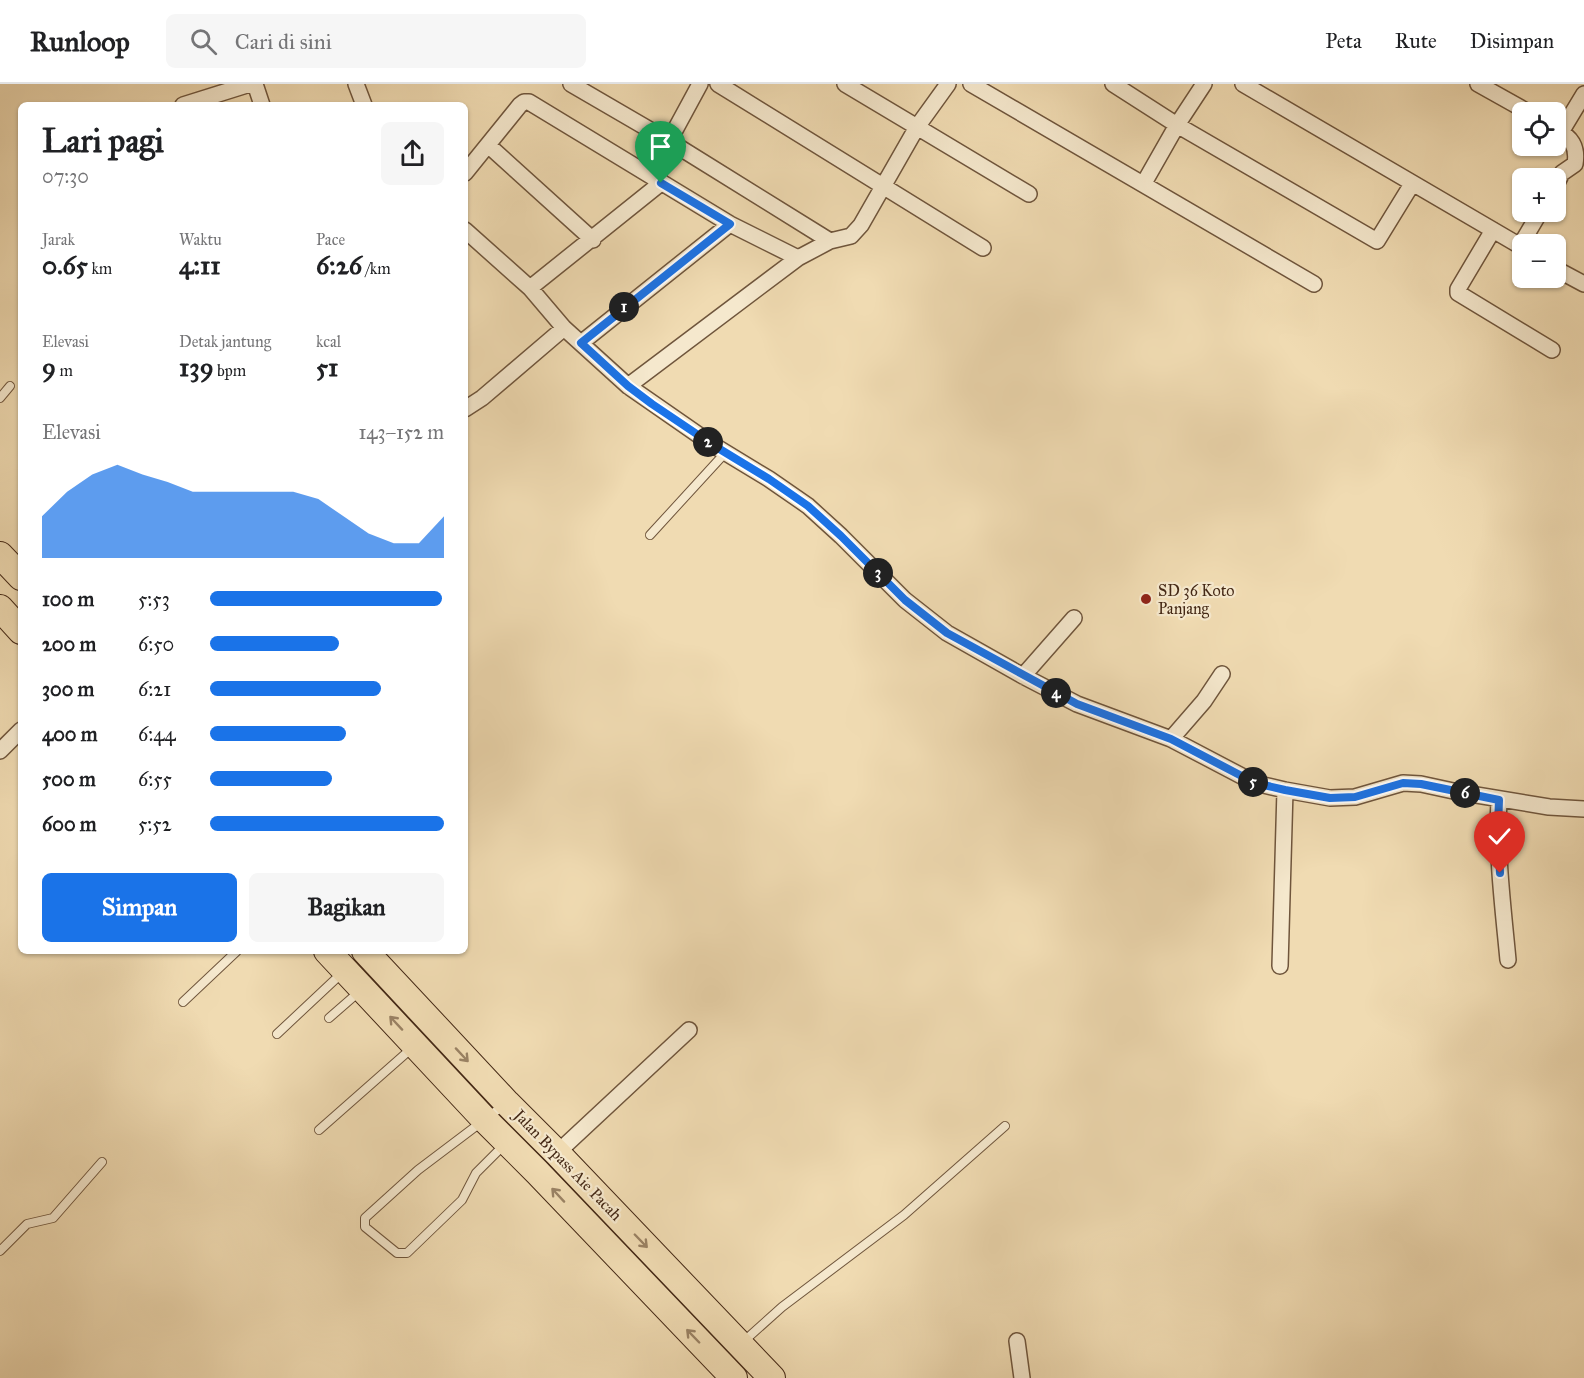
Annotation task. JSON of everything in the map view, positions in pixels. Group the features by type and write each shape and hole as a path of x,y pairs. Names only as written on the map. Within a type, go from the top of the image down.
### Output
{"highway":[{"path":"0,555 18,574"},
{"path":"0,608 18,628"},
{"path":"330,954 485,1120 734,1378"},
{"name":"Jalan Bypass Aie Pacah","path":"368,954 507,1103 558,1153 772,1378"}],"street":[{"path":"193,102 250,84"},
{"path":"255,84 261,102"},
{"path":"356,84 363,102"},
{"path":"571,84 669,141 830,241"},
{"path":"661,183 655,167 700,84"},
{"path":"718,84 983,248"},
{"path":"846,84 1029,194"},
{"path":"628,386 798,258 830,241 851,236 861,225 917,128 948,84"},
{"path":"971,84 1314,284"},
{"path":"1113,84 1177,125 1377,241 1412,184"},
{"path":"1144,183 1177,125 1204,84"},
{"path":"1243,84 1512,242"},
{"path":"1478,84 1512,103"},
{"path":"1566,119 1584,94"},
{"path":"468,169 519,105 529,102 730,224 798,258"},
{"path":"1566,138 1575,146 1577,154 1575,164 1566,170"},
{"path":"488,145 593,240"},
{"path":"530,288 593,240 661,183"},
{"path":"581,343 730,224"},
{"path":"1493,230 1458,289 1458,293 1552,350"},
{"path":"468,233 530,288 564,328 628,386 808,506 905,600 947,633 1077,704 1171,739 1255,783 1285,790 1330,798 1355,797 1403,783 1421,784 1499,800 1584,809"},
{"path":"1566,274 1584,284"},
{"path":"468,408 564,328"},
{"path":"1023,676 1074,618"},
{"path":"1171,739 1204,701 1222,674"},
{"path":"0,751 18,733"},
{"path":"1280,966 1285,790"},
{"path":"1499,800 1499,861 1508,960"},
{"path":"558,1153 689,1030"},
{"path":"1017,1341 1022,1378"}],"lane":[{"path":"0,398 10,386"},
{"path":"650,535 726,452"},
{"path":"183,1002 234,954"},
{"path":"277,1034 345,969"},
{"path":"329,1018 363,988"},
{"path":"319,1130 416,1045"},
{"path":"506,1142 476,1173 462,1200 407,1253 397,1253 365,1227 365,1218 418,1170 507,1103"},
{"path":"740,1345 782,1307 904,1215 1005,1126"},
{"path":"0,1251 27,1224 53,1218 102,1162"}],"place":[{"name":"SD 36 Koto Panjang","path":"1146,599"}],"route":[{"path":"661,183 730,224 581,343 628,386 713,445 808,506 905,600 947,633 1077,704 1171,739 1255,783 1285,790 1330,798 1355,797 1403,783 1421,784 1499,800 1500,873"}]}
